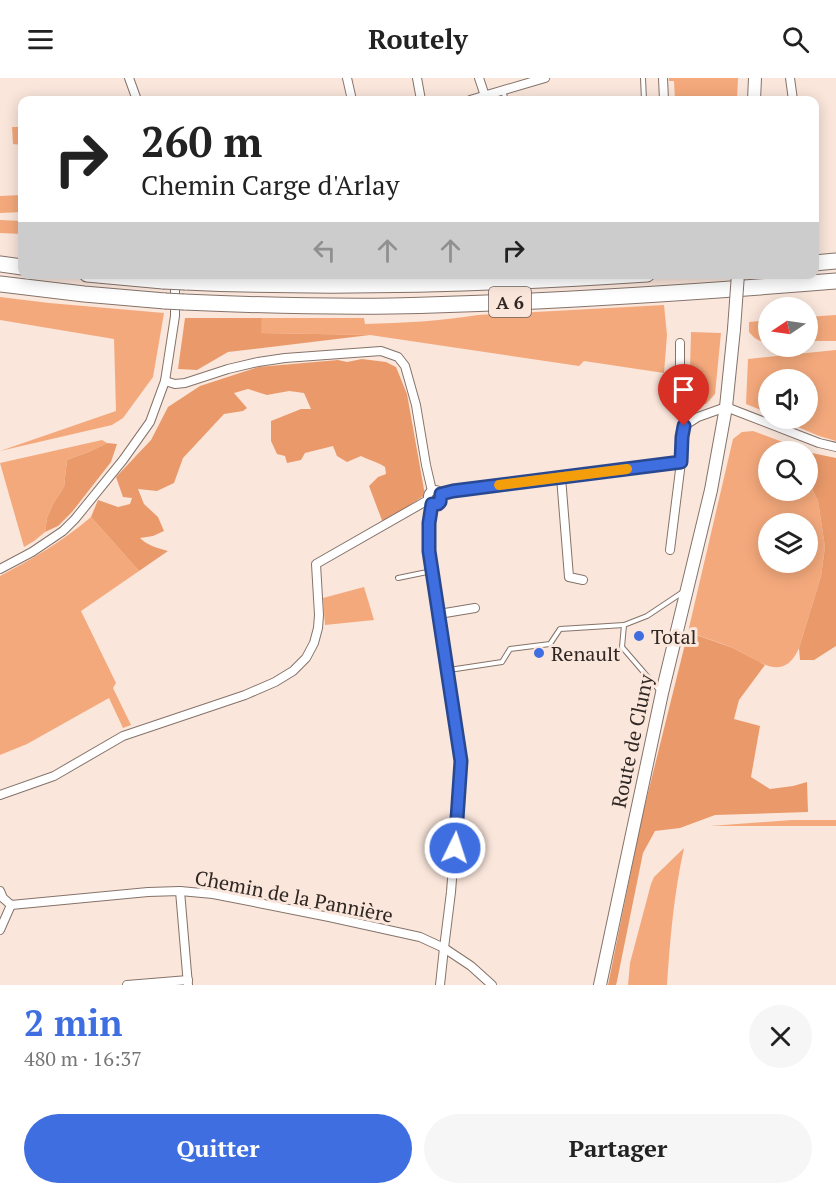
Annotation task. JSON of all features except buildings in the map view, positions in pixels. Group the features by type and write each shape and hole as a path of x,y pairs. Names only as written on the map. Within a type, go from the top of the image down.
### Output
{"highway":[{"path":"819,263 836,261"},
{"path":"0,264 18,266"},
{"name":"A 6","path":"174,279 255,285 392,286 555,279"},
{"name":"A 6","path":"0,284 165,301 260,306 399,306 565,300 836,281"}],"main road":[{"path":"754,96 755,78"},
{"name":"Route de Cluny","path":"600,985 662,693 711,490 726,407 738,279"}],"street":[{"path":"129,78 135,96"},
{"path":"347,78 351,96"},
{"path":"417,78 420,96"},
{"path":"479,78 485,96 505,96 545,78"},
{"path":"663,78 664,96"},
{"path":"790,78 792,96"},
{"path":"0,569 32,552 63,531 123,460 150,422 165,381 175,316 174,279"},
{"path":"670,550 684,426 680,343"},
{"path":"0,795 54,776 123,736 246,695 293,671 306,658 314,643 318,628 316,564 430,502 438,504 440,502 426,465 416,405 405,366 398,357 381,351 285,358 228,369 185,383 176,384 165,381"},
{"path":"684,426 698,417 726,407 819,443 836,447"},
{"path":"436,493 681,462"},
{"path":"561,477 569,577 583,580"},
{"path":"430,502 429,551 461,761 451,892 440,985"},
{"path":"439,614 475,608"},
{"path":"0,891 3,898 11,905 0,930"},
{"path":"127,985 188,982 180,891"},
{"name":"Chemin de la Pannière","path":"11,905 148,892 180,891 213,894 420,937 444,948 471,966 492,985"}],"lane":[{"path":"643,78 644,96"},
{"path":"398,578 432,571"},
{"path":"447,670 502,662 510,649 550,644 560,629 624,625 647,616 686,590"},
{"path":"624,625 622,647 662,693"}],"shaded area":[{"path":"669,78 738,78 737,96 675,96 674,81 669,81"},
{"path":"12,127 18,127 18,145 13,144"},
{"path":"18,195 18,212 0,213 0,196"},
{"path":"0,220 18,221 18,234 0,233"},
{"path":"0,297 164,313 153,377 123,418 112,425 0,451 116,411 114,339 0,320"},
{"path":"664,305 667,335 664,373 584,361 579,366 370,335 260,333 262,318 364,318 365,324 379,324 478,315"},
{"path":"836,315 836,341 818,341 818,316"},
{"path":"185,318 262,318 261,333 370,335 228,352 197,370 178,369"},
{"path":"758,321 758,340 749,332 749,322"},
{"path":"691,332 721,333 715,394 706,404 689,404"},
{"path":"836,350 836,441 803,429 818,429 818,369 758,369 758,409 746,404 748,359 818,357 818,352"},
{"path":"362,359 386,362 396,367 407,394 425,495 383,523 369,486 378,477 386,474 385,467 361,456 347,462 337,456 333,446 305,453 301,460 287,463 285,456 277,454 271,441 271,421 301,409 311,409 304,393 289,391 267,395 248,389 234,393 247,408 243,411 224,414 183,458 174,483 157,491 138,489 144,504 158,517 164,531 140,538 150,545 168,551 139,571 91,517 98,500 118,507 130,504 132,498 123,497 116,477 151,440 168,407 200,386 258,367 338,360 347,362"},
{"path":"753,431 780,441 758,441 758,501 818,501 825,547 821,576 799,648 793,659 777,667 760,663 733,648 688,632 733,439 742,432"},
{"path":"102,440 107,443 67,460 64,487 47,518 45,532 24,547 0,463"},
{"path":"107,443 117,444 111,462 72,512 58,526 45,532 47,518 64,487 67,460"},
{"path":"818,454 836,458 836,646 814,660 800,660 799,648 821,576 825,547 818,501"},
{"path":"91,517 139,571 81,611 116,683 113,688 131,725 123,728 109,698 27,744 0,755 0,576 47,549"},
{"path":"364,587 374,620 325,625 323,598"},
{"path":"688,632 733,648 765,665 739,700 734,719 760,726 751,777 770,789 807,782 808,812 715,815 680,828 655,831 643,853 616,985 608,985 642,817"},
{"path":"792,820 836,820 836,826 710,826"},
{"path":"684,848 673,916 667,985 628,985 630,963 651,884 654,877"}],"slow traffic":[{"path":"499,485 627,469"}],"place":[{"name":"Total","path":"639,636"},
{"name":"Renault","path":"539,653"}],"route":[{"path":"455,848 461,761 429,551 432,504 440,502 441,494 453,491 681,462 684,426"}]}
